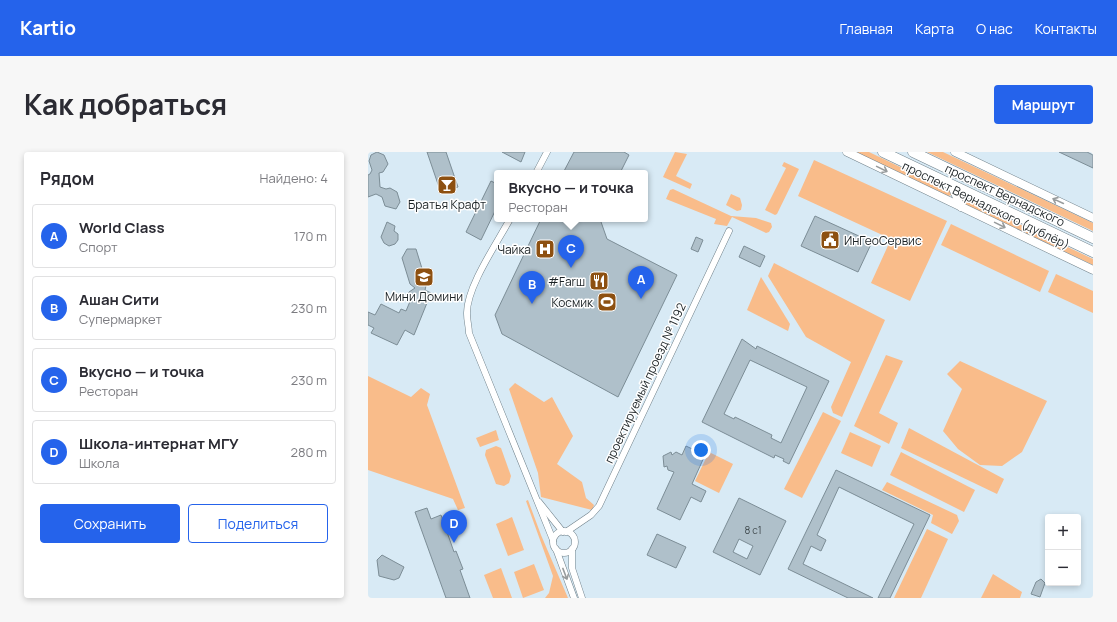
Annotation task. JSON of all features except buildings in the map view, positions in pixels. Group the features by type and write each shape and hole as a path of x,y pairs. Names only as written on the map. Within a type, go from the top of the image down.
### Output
{"main road":[{"name":"проспект Вернадского","path":"883,152 1093,252"},
{"name":"проспект Вернадского","path":"913,152 1093,238"}],"street":[{"path":"538,170 547,152"},
{"name":"проспект Вернадского (дублёр)","path":"847,152 1093,270"},
{"path":"955,152 1093,218"},
{"path":"951,184 961,207"},
{"path":"508,222 475,282 466,314 469,333 553,540 574,598"},
{"name":"проектируемый проезд № 1192","path":"565,532 591,515 599,506 729,231"},
{"path":"534,496 565,532 574,539 572,549 572,568 582,598"},
{"path":"553,540 558,533 565,532"},
{"path":"556,549 562,553 572,549"}],"shaded area":[{"path":"675,152 687,154 676,176 692,184 690,189 663,177"},
{"path":"856,152 869,152 950,191 952,195 948,196"},
{"path":"927,152 943,152 1093,223 1093,231"},
{"path":"814,160 947,221 910,301 871,283 891,239 798,196"},
{"path":"784,162 799,169 777,214 775,215 765,210 786,168 782,166"},
{"path":"673,189 731,216 756,218 771,223 772,227 769,232 766,233 732,217 727,226 714,224 716,219 666,199 670,190"},
{"path":"731,194 740,198 742,205 741,210 737,211 726,205"},
{"path":"964,198 1093,259 1093,265 964,204 962,201"},
{"path":"951,224 1049,271 1040,292 941,245"},
{"path":"774,263 885,320 842,417 833,413 831,407 851,362 806,337 768,276"},
{"path":"1056,274 1093,291 1093,313 1048,292"},
{"path":"761,277 790,324 788,331 747,310"},
{"path":"886,355 903,361 879,413 898,423 889,444 854,426"},
{"path":"960,361 1047,401 1022,452 1002,466 980,465 958,449 943,431 962,389 947,374"},
{"path":"368,376 411,397 421,388 430,394 427,405 465,508 458,510 453,499 368,470"},
{"path":"515,383 544,402 552,397 573,436 557,464 582,482 586,498 594,505 592,510 541,497 538,473 509,389"},
{"path":"823,412 841,421 802,498 784,489"},
{"path":"909,428 1004,479 997,494 901,448"},
{"path":"496,430 499,440 480,447 476,438"},
{"path":"850,432 881,446 872,467 841,453"},
{"path":"496,446 501,448 511,476 509,483 504,486 496,484 485,455 486,450"},
{"path":"709,452 733,464 719,493 695,481"},
{"path":"901,452 975,490 964,512 890,475"},
{"path":"887,482 957,515 959,521 952,534 931,523 933,515 882,490"},
{"path":"528,500 568,598 545,598 549,593 553,576 526,501"},
{"path":"512,517 524,550 508,556 496,524"},
{"path":"927,529 948,539 921,598 894,598"},
{"path":"534,564 544,590 523,598 514,572"},
{"path":"501,568 512,598 493,598 484,575"},
{"path":"993,574 1022,592 1020,598 981,598"}],"place":[{"name":"Братья Крафт","path":"447,185"},
{"name":"ИнГеоСервис","path":"830,240"},
{"name":"Чайка","path":"545,249"},
{"name":"Вкусно — и точка","path":"571,268"},
{"name":"Мини Домини","path":"424,277"},
{"name":"#Farш","path":"599,281"},
{"name":"World Class","path":"641,299"},
{"name":"Космик","path":"607,302"},
{"name":"Ашан Сити","path":"532,304"},
{"name":"Школа-интернат МГУ","path":"454,543"}]}
